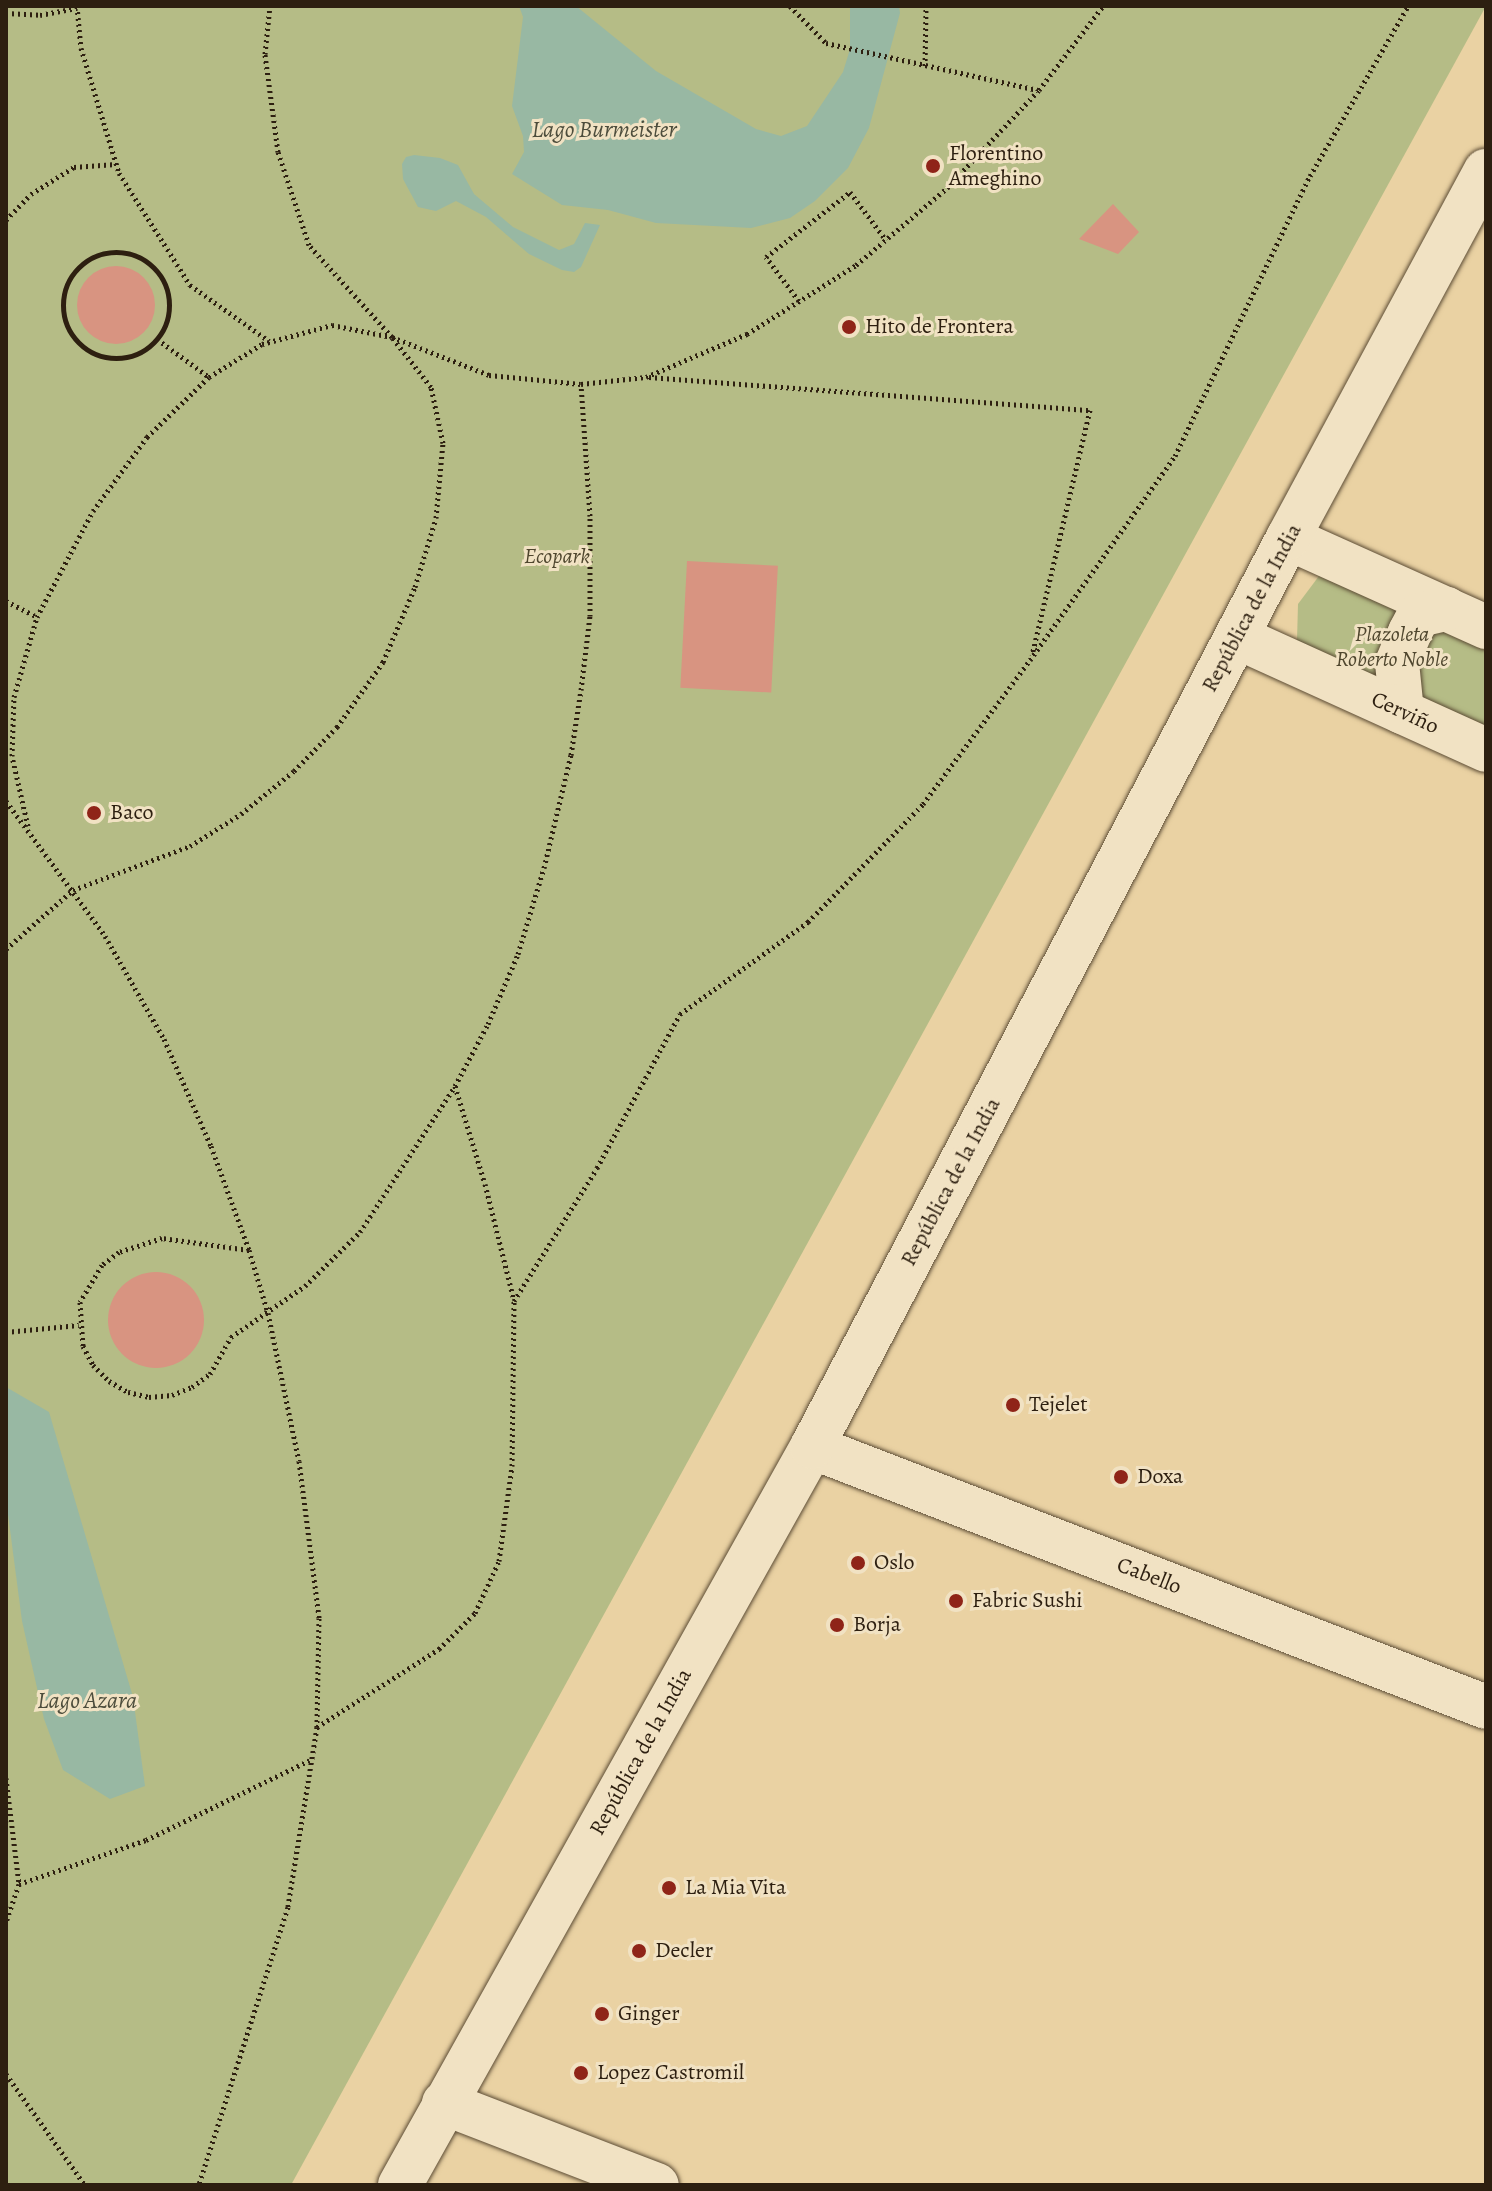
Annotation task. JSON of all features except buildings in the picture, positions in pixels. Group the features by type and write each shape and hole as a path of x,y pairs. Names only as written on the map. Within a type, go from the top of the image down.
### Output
{"street":[{"name":"República de la India","path":"400,2185 812,1447 1288,538 1486,171"},
{"path":"1288,538 1486,627"},
{"path":"1402,712 1397,663 1410,632 1419,615 1446,609"},
{"name":"Cerviño","path":"1237,637 1486,750"},
{"name":"Cabello","path":"812,1447 1486,1707"},
{"path":"444,2103 657,2185"}],"path":[{"path":"6,949 73,890 190,846 241,814 294,771 337,727 383,662 415,587 436,518 443,443 431,387 392,337 309,245 278,152 265,54 270,6"},
{"path":"790,6 826,43 850,51 1039,90"},
{"path":"925,66 926,6"},
{"path":"646,377 747,334 856,265 947,188 1039,90 1103,6"},
{"path":"514,1301 597,1168 680,1014 808,922 923,804 1175,456 1310,176 1408,6"},
{"path":"6,13 40,15 77,7 81,48 116,164 190,285 269,341"},
{"path":"6,220 31,194 74,167 116,164"},
{"path":"799,301 766,257 850,192 886,240"},
{"path":"106,253 133,256 156,270 166,286 170,304 166,322 157,339 144,350 127,357 108,358 91,352 76,340 67,325 63,306 66,288 75,272 106,253"},
{"path":"28,826 12,756 14,697 37,617 93,511 147,437 209,377 269,341 332,325 392,337 489,375 581,384 646,377 1090,410 1030,660"},
{"path":"157,339 209,377"},
{"path":"249,1250 162,1238 119,1252 102,1265 80,1302 79,1325 83,1346 93,1365 109,1381 128,1392 149,1397 172,1395 192,1387 210,1374 231,1337 305,1286 360,1232 455,1086 518,954 544,868 571,755 590,616 590,516 581,384"},
{"path":"6,601 37,617"},
{"path":"6,801 28,826 105,936 164,1039 211,1146 249,1250 268,1313 299,1461 319,1618 317,1727 288,1907 199,2185"},
{"path":"317,1727 439,1649 475,1613 499,1561 512,1466 514,1301 485,1184 455,1086"},
{"path":"6,1332 79,1325"},
{"path":"19,1884 146,1840 310,1760"},
{"path":"6,1778 19,1884 6,1922"},
{"path":"6,2074 85,2185"}],"green space":[{"name":"Ecopark","path":"6,6 1486,6 291,2185 6,2185"},
{"name":"Plazoleta Roberto Noble","path":"1319,576 1486,651 1486,726 1297,641 1298,604"}],"water":[{"name":"Lago Burmeister","path":"519,6 576,6 656,71 756,129 781,136 807,126 843,72 850,49 850,6 899,6 900,13 869,128 848,168 815,201 790,218 751,228 656,223 608,210 562,205 512,174 524,152 523,136 512,106 523,17"},
{"path":"406,157 440,158 458,165 474,194 513,227 559,250 574,244 585,223 600,225 581,267 574,272 562,270 529,254 486,217 456,201 436,211 418,207 403,179 402,164"},
{"name":"Lago Azara","path":"6,1387 49,1412 133,1697 145,1786 110,1799 63,1770 44,1719 22,1621 6,1499"}],"place":[{"name":"Florentino Ameghino","path":"933,166"},
{"name":"Hito de Frontera","path":"849,327"},
{"name":"Baco","path":"94,813"},
{"name":"Tejelet","path":"1013,1405"},
{"name":"Doxa","path":"1121,1477"},
{"name":"Oslo","path":"858,1563"},
{"name":"Fabric Sushi","path":"956,1601"},
{"name":"Borja","path":"837,1625"},
{"name":"La Mia Vita","path":"669,1888"},
{"name":"Decler","path":"639,1951"},
{"name":"Ginger","path":"602,2014"},
{"name":"Lopez Castromil","path":"581,2073"}]}
